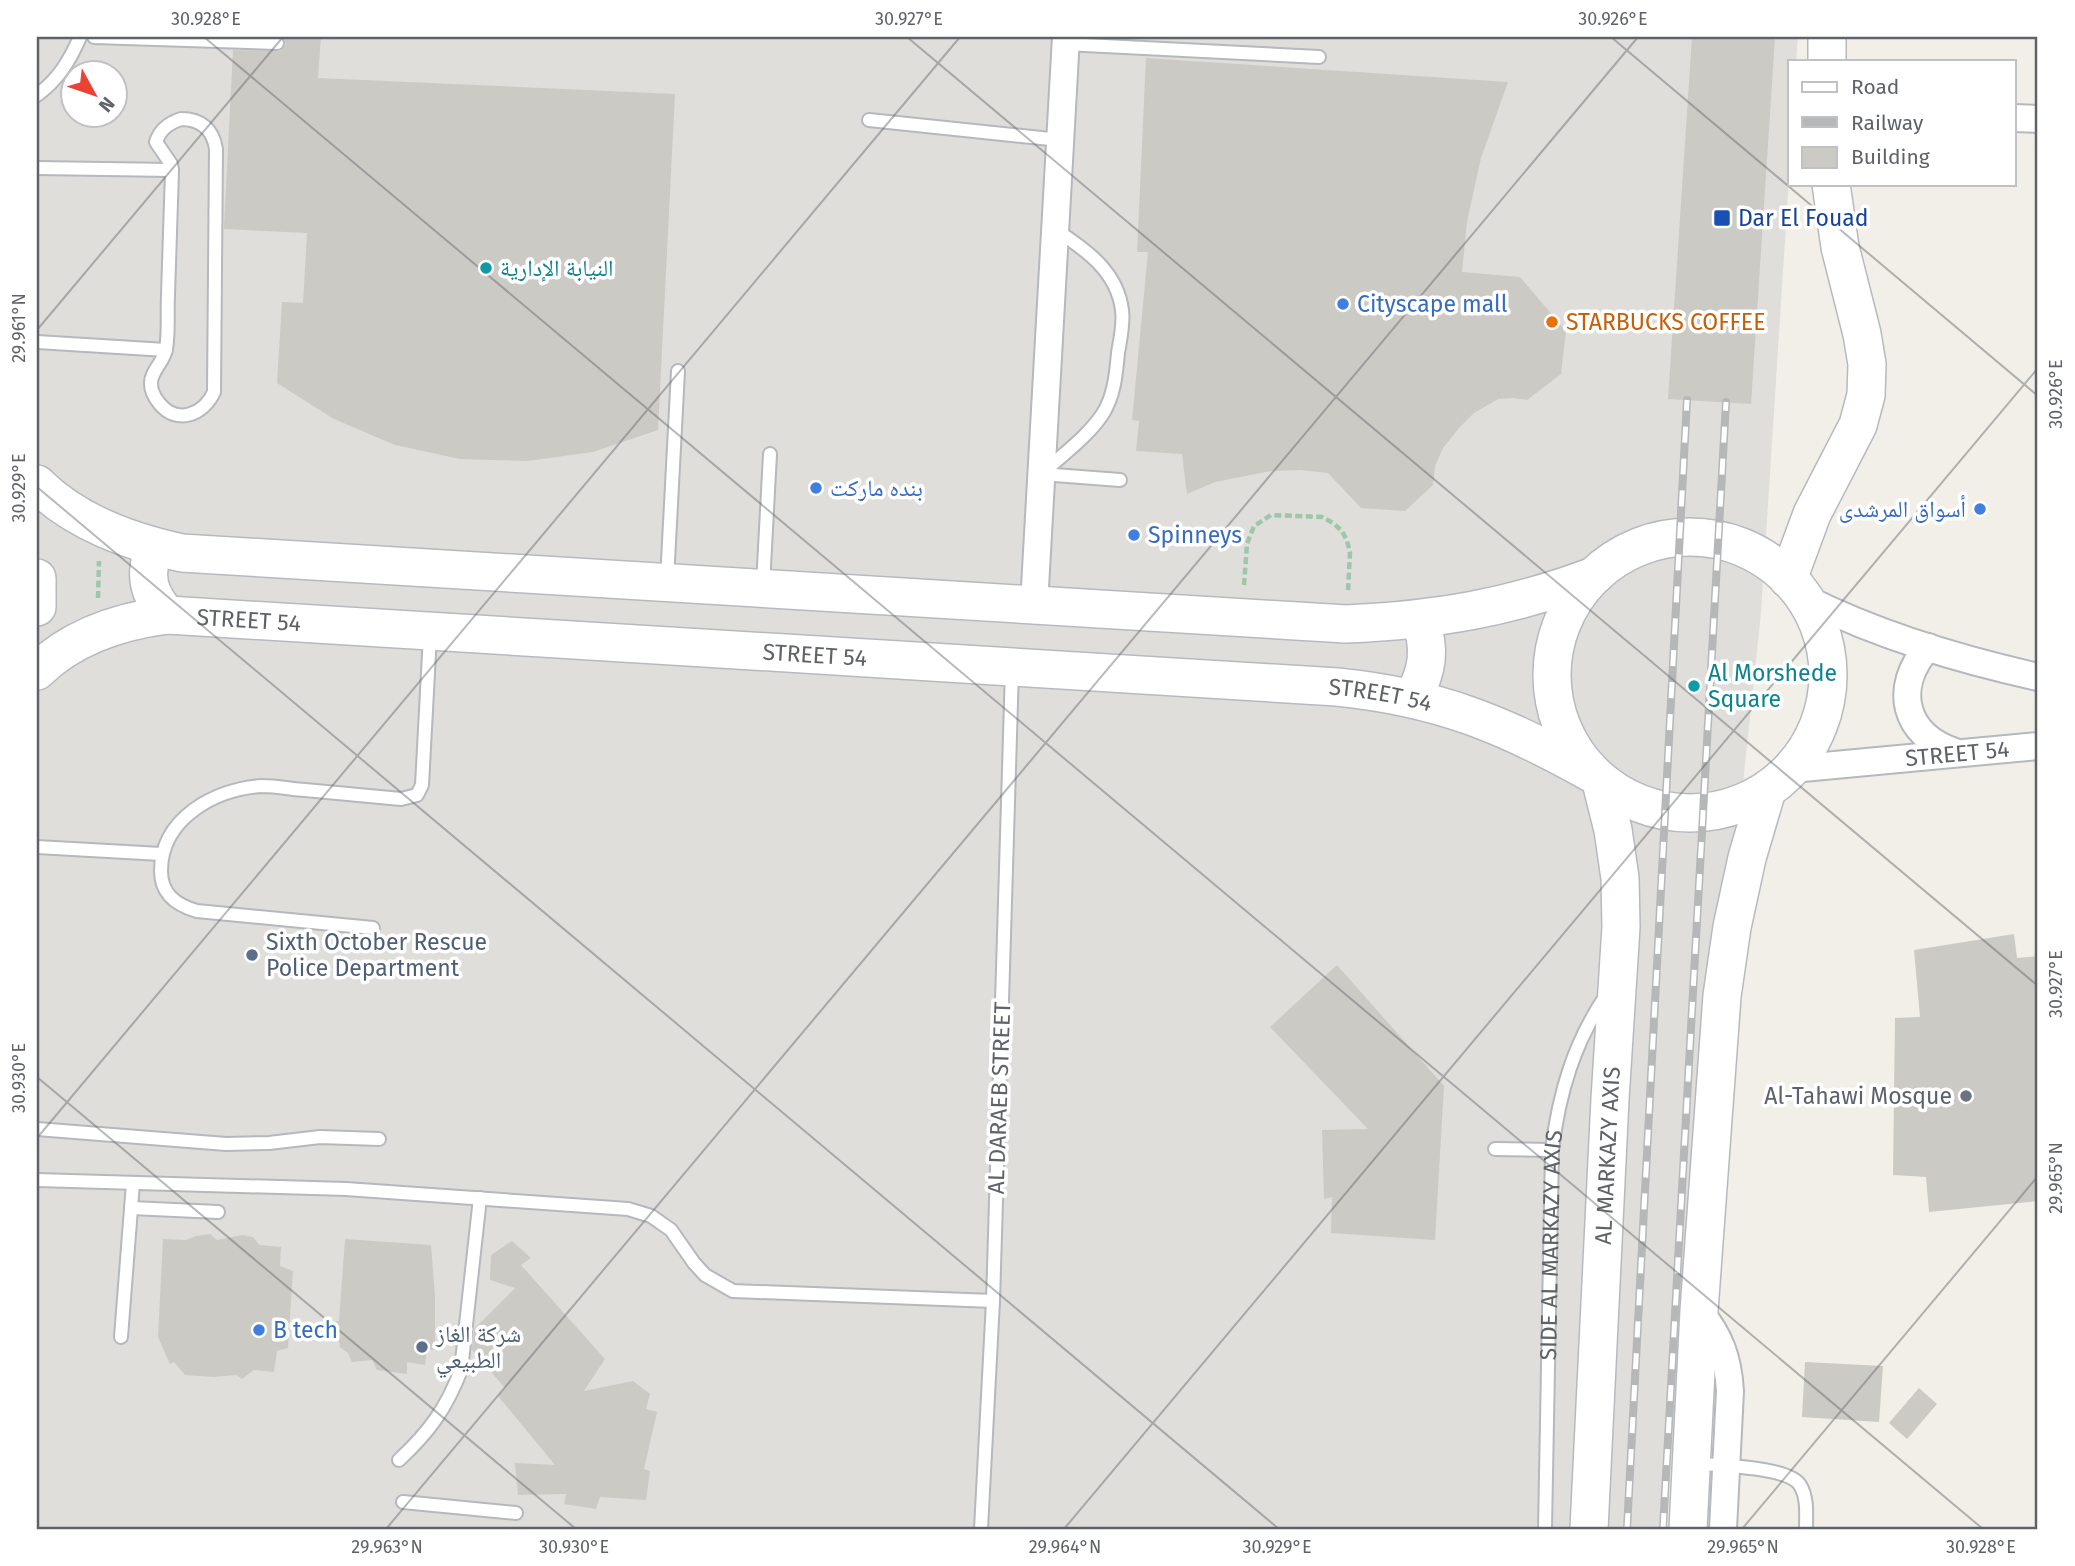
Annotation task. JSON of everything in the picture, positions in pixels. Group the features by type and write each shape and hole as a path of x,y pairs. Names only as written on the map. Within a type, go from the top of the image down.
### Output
{"main road":[{"path":"1827,37 1827,60"},
{"path":"1797,589 1812,514 1858,425 1866,395 1867,364 1840,247 1831,186"},
{"path":"37,484 68,509 105,529 155,547 209,555 1346,624 1420,620 1506,604 1594,576"},
{"path":"1684,537 1716,539 1748,549 1775,566 1797,589 1820,626 1827,656 1828,686 1822,716 1810,744 1779,780 1741,804 1683,814 1654,809 1626,799 1596,777 1572,748 1559,720 1552,690 1553,664 1560,628 1574,600 1594,576 1622,555 1652,542 1684,537"},
{"path":"155,547 150,559 148,583 152,596 169,615"},
{"path":"37,578 37,607"},
{"name":"STREET 54","path":"37,671 66,648 102,631 142,618 169,615 1337,687 1412,698 1492,722 1533,740 1596,777"},
{"path":"1412,698 1419,687 1427,662 1426,640 1420,620"},
{"name":"AL MARKAZY AXIS","path":"1589,1529 1611,1072 1621,927 1620,878 1613,830 1596,777"},
{"path":"1688,1529 1709,1465 1699,1311 1722,996 1747,858 1779,780"}],"street":[{"path":"1034,605 1066,41"},
{"path":"2016,118 2038,119"},
{"path":"1797,589 1846,619 1968,661 2038,677"},
{"path":"1928,648 1916,660 1910,675 1907,692 1909,709 1915,724 1926,737 1939,747 1955,752"},
{"name":"STREET 54","path":"1779,780 1854,764 1955,752 2038,746"},
{"path":"1709,1465 1723,1529"}],"lane":[{"path":"37,95 60,74 80,37"},
{"path":"94,37 277,43"},
{"path":"1066,41 1319,57"},
{"path":"192,119 201,123 215,139 216,149 214,392 209,403 200,412 188,416 165,410 157,400 151,382 166,350 172,170 171,164 157,146 157,138 171,122 192,119"},
{"path":"869,120 1060,140"},
{"path":"37,168 172,170"},
{"path":"1041,474 1094,424 1112,395 1122,311 1115,288 1105,269 1091,254 1055,229"},
{"path":"37,342 166,350"},
{"path":"667,583 678,371"},
{"path":"762,589 770,454"},
{"path":"1041,474 1120,480"},
{"path":"373,928 186,908 175,901 161,884 161,854 176,827 187,815 203,803 221,795 262,786 401,799 417,795 422,785 430,631"},
{"name":"AL DARAEB STREET","path":"981,1529 993,1301 1012,667"},
{"path":"37,847 161,854"},
{"name":"SIDE AL MARKAZY AXIS","path":"1545,1529 1552,1150 1556,1120 1567,1069 1584,1030 1619,976"},
{"path":"37,1129 226,1144 269,1143 320,1137 379,1139"},
{"path":"1495,1149 1552,1150"},
{"path":"37,1180 346,1189 628,1209 651,1216 671,1230 705,1275 733,1291 993,1301"},
{"path":"121,1337 132,1183"},
{"path":"399,1460 437,1420 451,1396 461,1370 480,1198"},
{"path":"131,1208 218,1212"},
{"path":"1709,1465 1791,1476 1805,1496 1806,1529"},
{"path":"403,1502 516,1513"}],"path":[{"path":"1243,617 1247,544 1254,526 1271,515 1322,517 1342,531 1350,552 1346,624"},
{"path":"102,631 97,597 105,529"}],"shaded area":[{"path":"37,37 1798,37 1796,60 1788,60 1789,186 1761,613 1664,1529 37,1529"}],"building":[{"name":"النيابة الإدارية","path":"283,37 321,37 318,78 675,94 658,430 593,452 527,461 460,459 395,445 334,419 277,383 282,302 303,303 307,233 224,227 233,50 280,51 286,44"},
{"name":"Dar El Fouad","path":"1692,37 1775,37 1751,404 1668,399"},
{"name":"Cityscape mall","path":"1146,58 1508,82 1481,158 1467,222 1462,272 1520,277 1566,331 1561,374 1527,400 1498,399 1474,413 1443,448 1435,466 1433,485 1405,511 1361,508 1328,473 1300,470 1271,471 1215,482 1187,494 1182,454 1136,451 1139,421 1132,420 1148,252 1137,252"},
{"name":"Al-Tahawi Mosque","path":"2014,934 2017,958 2038,956 2038,1201 1929,1212 1926,1177 1893,1175 1895,1018 1920,1017 1914,950"},
{"path":"1337,965 1444,1086 1435,1240 1331,1233 1332,1197 1324,1199 1322,1130 1368,1129 1270,1027"},
{"path":"210,1234 217,1240 243,1235 253,1237 259,1245 281,1247 280,1266 293,1271 288,1348 277,1351 274,1372 254,1370 242,1379 236,1375 185,1375 174,1362 170,1364 158,1337 163,1239 186,1240"},
{"path":"345,1239 431,1245 435,1350 427,1349 425,1365 407,1362 407,1374 377,1370 372,1360 352,1362 348,1353 340,1347 336,1321 339,1321"},
{"path":"512,1241 531,1258 521,1265 605,1359 584,1391 633,1381 650,1394 646,1409 657,1412 644,1469 650,1471 646,1500 600,1497 596,1509 564,1504 566,1494 518,1495 515,1463 555,1465 498,1396 505,1388 472,1350 474,1329 515,1288 490,1280 491,1255"},
{"path":"1805,1362 1883,1366 1879,1422 1802,1417"},
{"path":"1919,1388 1937,1404 1907,1439 1889,1423"}],"railway":[{"path":"1627,1529 1687,400"},
{"path":"1663,1529 1726,402"}],"place":[{"name":"Dar El Fouad","path":"1722,218"},
{"name":"النيابة الإدارية","path":"486,268"},
{"name":"Cityscape mall","path":"1343,304"},
{"name":"STARBUCKS COFFEE","path":"1552,322"},
{"name":"بنده ماركت","path":"816,488"},
{"name":"أسواق المرشدى","path":"1980,509"},
{"name":"Spinneys","path":"1134,535"},
{"name":"Al Morshede Square","path":"1694,686"},
{"name":"Sixth October Rescue Police Department","path":"252,955"},
{"name":"Al-Tahawi Mosque","path":"1966,1096"},
{"name":"B tech","path":"259,1330"},
{"name":"شركة الغاز الطبيعي","path":"422,1347"}]}
